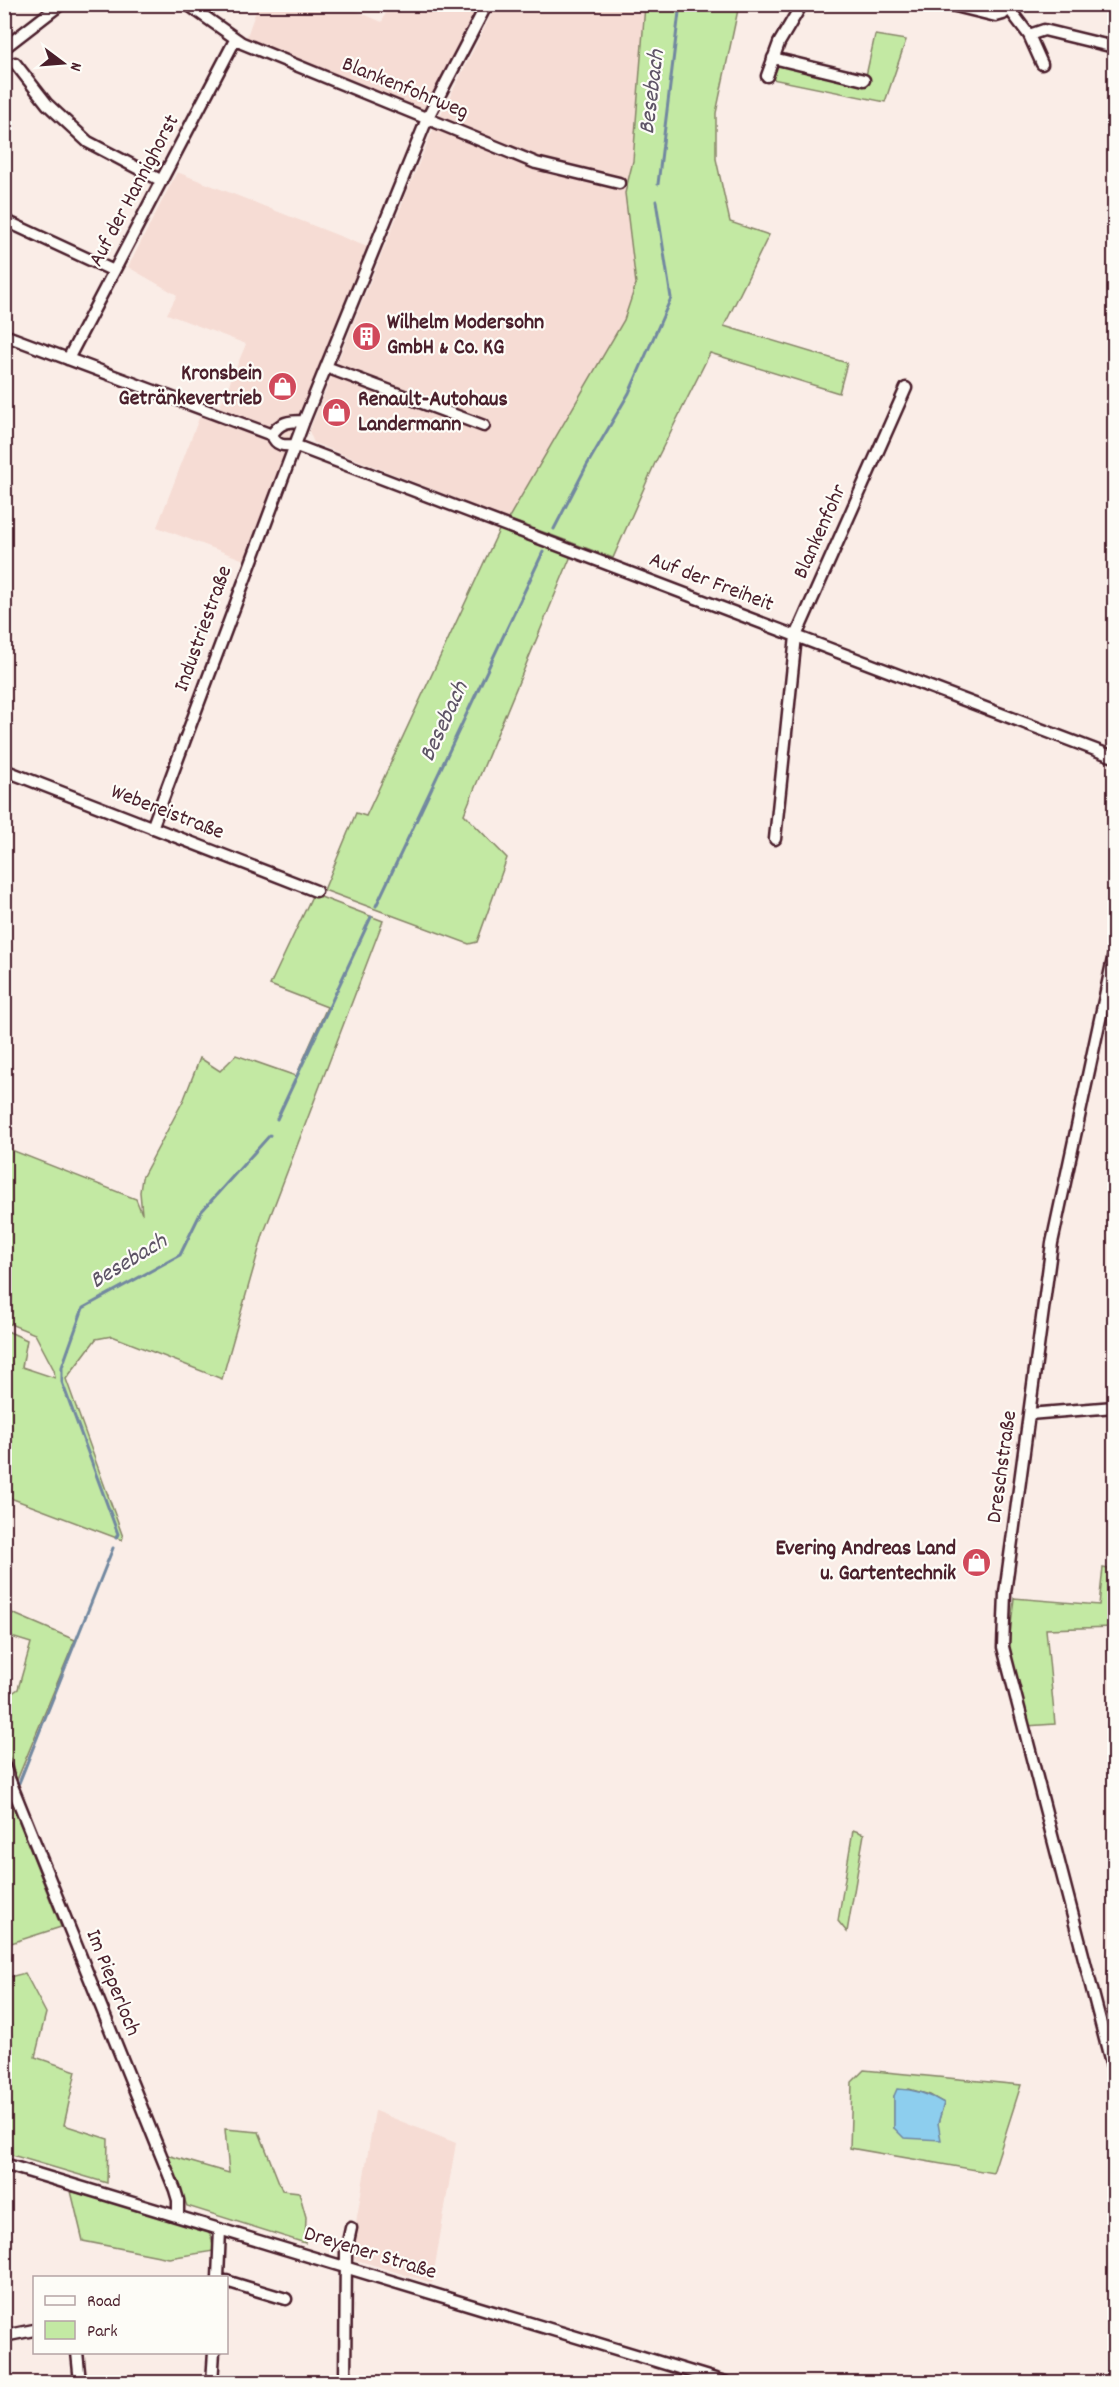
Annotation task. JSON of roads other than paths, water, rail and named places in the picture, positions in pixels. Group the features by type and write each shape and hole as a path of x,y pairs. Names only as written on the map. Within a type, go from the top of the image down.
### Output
{"street":[{"path":"4,48 61,4"},
{"name":"Blankenfohrweg","path":"187,4 236,40 536,163 619,183"},
{"name":"Industriestraße","path":"152,828 303,422 427,119 487,4"},
{"path":"767,76 779,43 801,4"},
{"path":"947,4 996,16 1012,7 1042,64"},
{"path":"1029,36 1044,30 1114,47"},
{"name":"Auf der Hannighorst","path":"68,359 236,40"},
{"path":"773,58 864,80"},
{"path":"15,63 47,104 88,142 162,181"},
{"path":"4,219 114,271"},
{"path":"4,335 272,435"},
{"path":"326,367 484,426"},
{"name":"Blankenfohr","path":"775,839 796,636 906,388"},
{"path":"272,435 281,424 291,421 303,422"},
{"path":"272,435 273,440 281,445 294,445"},
{"name":"Auf der Freiheit","path":"294,445 1114,757"},
{"name":"Webereistraße","path":"4,770 316,891"},
{"name":"Dreschstraße","path":"1113,959 1052,1244 1005,1593 1003,1647 1114,2074"},
{"path":"1029,1414 1114,1407"},
{"name":"Im Pieperloch","path":"4,1766 175,2190 178,2200 178,2216"},
{"name":"Dreyener Straße","path":"4,2164 725,2382"},
{"path":"345,2382 346,2251 351,2228"},
{"path":"218,2276 220,2229"},
{"path":"228,2283 286,2299"},
{"path":"4,2336 33,2330"},
{"path":"77,2354 80,2382"},
{"path":"212,2382 214,2354"}],"water":[{"path":"897,2089 922,2093 944,2103 938,2123 941,2140 904,2138 894,2128 894,2096"}],"waterway":[{"name":"Besebach","path":"658,184 680,4"},
{"name":"Besebach","path":"554,529 587,465 629,393 671,298 656,201"},
{"name":"Besebach","path":"376,906 543,552"},
{"name":"Besebach","path":"277,1119 371,917"},
{"name":"Besebach","path":"116,1538 118,1534 62,1382 62,1367 83,1308 180,1255 201,1212 270,1135"},
{"name":"Besebach","path":"19,1783 113,1548"},
{"name":"Besebach","path":"4,1802 11,1791"}],"place":[{"name":"Wilhelm Modersohn GmbH & Co. KG","path":"366,336"},
{"name":"Kronsbein Getränkevertrieb","path":"283,387"},
{"name":"Renault-Autohaus Landermann","path":"337,413"},
{"name":"Evering Andreas Land u. Gartentechnik","path":"977,1562"}]}
